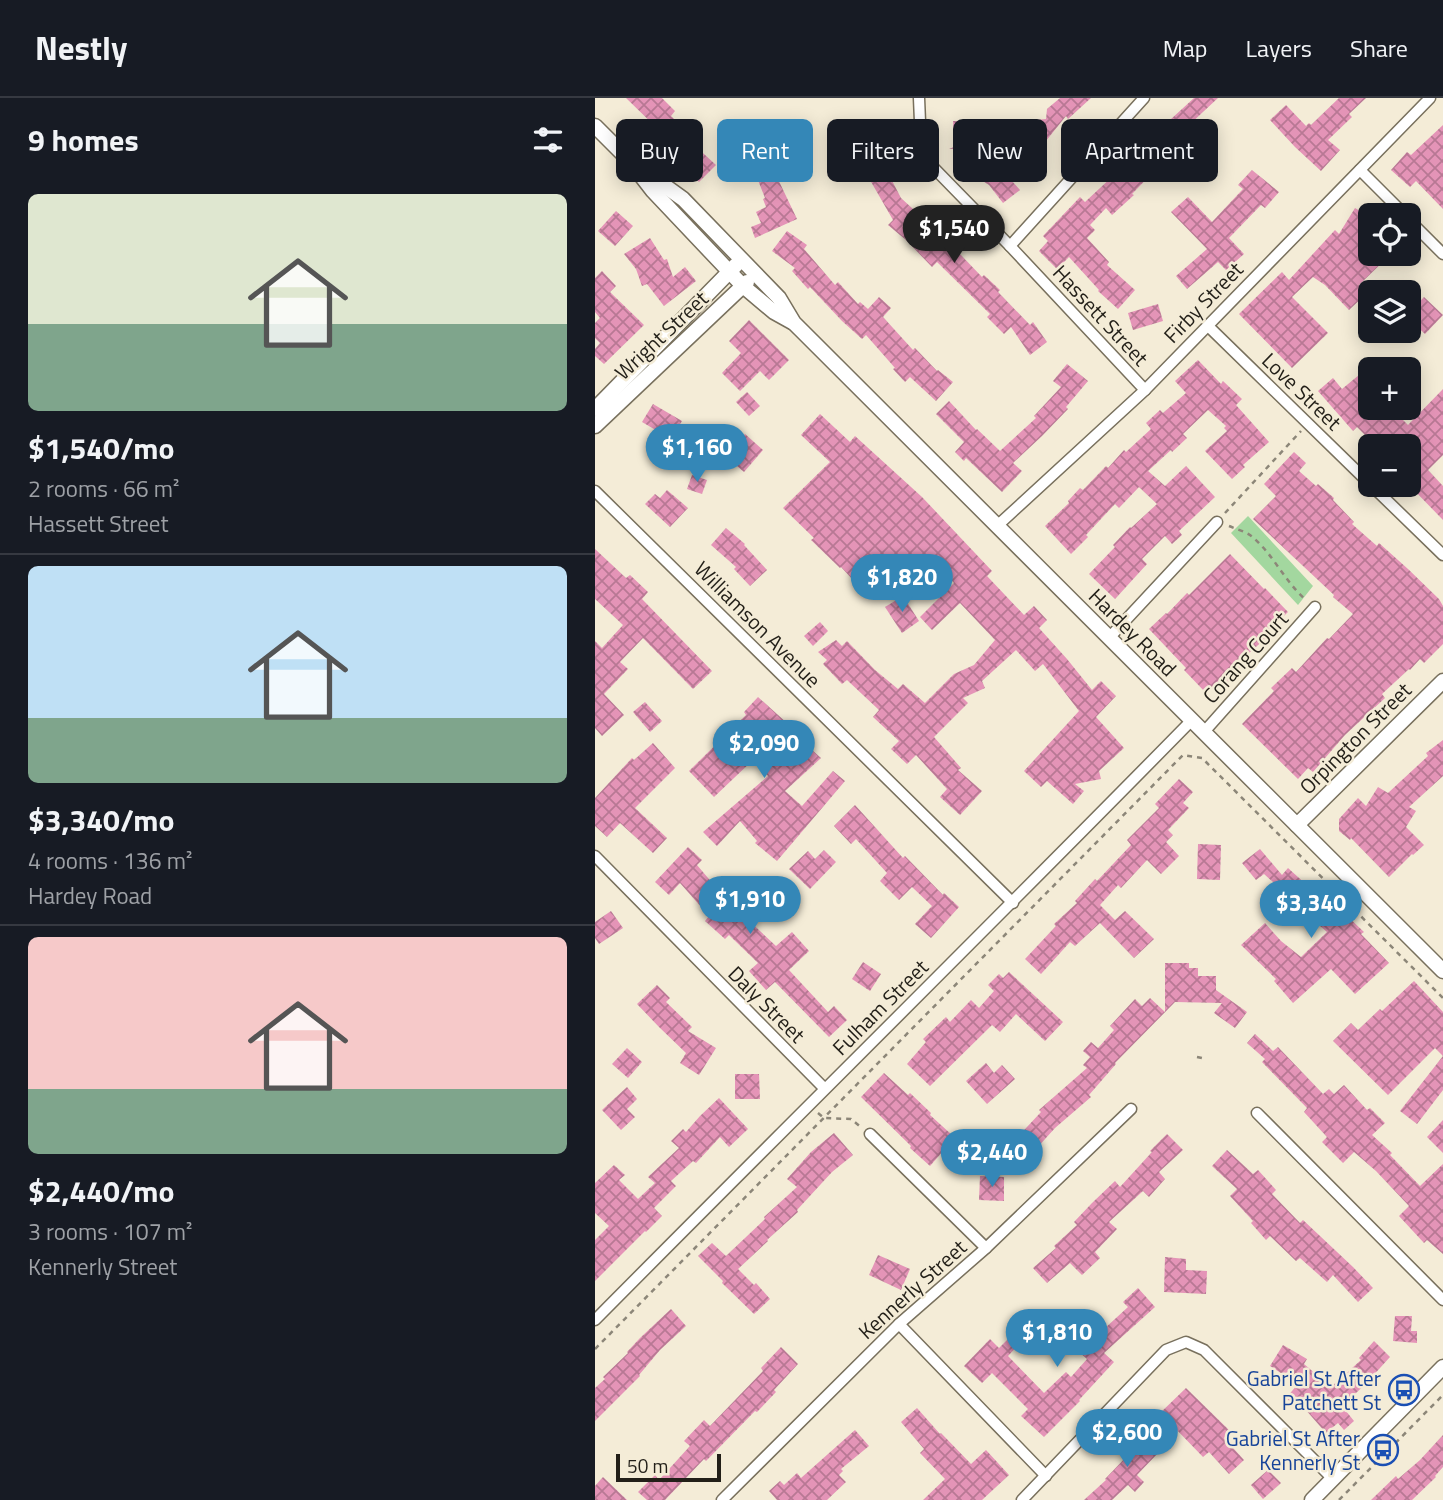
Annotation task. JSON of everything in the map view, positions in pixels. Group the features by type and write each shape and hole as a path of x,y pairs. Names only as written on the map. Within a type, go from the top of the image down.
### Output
{"street":[{"name":"Hassett Street","path":"919,98 921,146 929,163 1145,390"},
{"path":"1010,246 1144,98"},
{"name":"Firby Street","path":"997,526 1145,390 1430,98"},
{"name":"Hardey Road","path":"595,125 616,147"},
{"path":"1360,170 1393,203"},
{"name":"Hardey Road","path":"646,182 743,286 774,312 794,323"},
{"name":"Hardey Road","path":"659,182 683,199 779,298 794,323 1443,971"},
{"path":"1421,232 1443,254"},
{"name":"Wright Street","path":"595,409 741,260"},
{"name":"Wright Street","path":"595,426 756,274"},
{"name":"Love Street","path":"1208,326 1358,471"},
{"name":"Williamson Avenue","path":"595,491 1013,903"},
{"name":"Love Street","path":"1384,497 1443,555"},
{"path":"1109,638 1217,522"},
{"name":"Corang Court","path":"1204,732 1315,607"},
{"name":"Orpington Street","path":"1297,825 1443,681"},
{"name":"Fulham Street","path":"595,1320 824,1088 1013,903 1192,720"},
{"name":"Daly Street","path":"595,856 824,1088"},
{"name":"Kennerly Street","path":"722,1500 899,1324 986,1248 1131,1109"},
{"path":"1257,1113 1443,1300"},
{"path":"870,1134 986,1248"},
{"path":"899,1324 1046,1476"},
{"path":"1022,1500 1166,1350 1186,1342 1204,1350 1333,1479"},
{"path":"1312,1500 1443,1367"}],"path":[{"path":"1308,423 1217,522 1248,534 1270,555 1297,592 1315,607"},
{"path":"595,1349 1183,755 1202,758 1443,998"},
{"path":"1198,1057 1206,1059"},
{"path":"817,1112 824,1118 851,1119 870,1134"},
{"path":"1339,1500 1443,1395"}],"green space":[{"path":"1248,516 1313,586 1298,605 1231,533"}],"building":[{"path":"626,98 662,98 675,111 671,116 674,119 648,119"},
{"path":"1060,98 1091,98 1068,119 1066,116 1061,119 1047,140 1047,109"},
{"path":"1194,98 1218,98 1195,119 1171,119"},
{"path":"1339,98 1366,98 1349,114 1352,117 1328,140 1340,150 1321,171 1270,120 1286,105 1306,126 1309,123 1311,125"},
{"path":"1443,125 1443,209 1416,181 1410,187 1391,170 1407,152 1411,155"},
{"path":"703,153 716,165 703,178"},
{"path":"1252,170 1279,192 1265,208 1261,205 1229,238 1244,254 1226,270 1218,262 1187,289 1176,276 1207,249 1171,212 1188,197 1212,222 1243,189 1238,185"},
{"path":"759,182 779,182 797,219 755,238 751,227 761,223 756,212 766,207"},
{"path":"871,182 893,182 901,198 956,253 957,251 982,277 984,275 1000,290 998,292 1030,325 1033,322 1047,342 1030,355 1011,327 1004,334 987,317 990,314 937,262 932,267 888,225 893,220"},
{"path":"984,182 1013,182 1020,190 1003,203"},
{"path":"1106,182 1144,182 1112,215 1106,208 1090,225 1095,230 1087,238 1109,262 1107,265 1135,290 1118,309 1098,291 1069,257 1057,269 1039,251 1048,241 1043,236 1080,197 1085,202"},
{"path":"1355,208 1358,210 1358,266 1379,266 1364,280 1358,280 1358,302 1349,310 1325,285 1313,277 1292,297 1328,333 1292,368 1239,314 1282,272 1289,280 1335,230 1339,234"},
{"path":"616,211 633,226 615,246 598,231"},
{"path":"787,231 807,245 804,249 835,285 838,282 858,304 860,302 868,309 879,297 891,308 883,317 913,350 915,348 937,371 953,382 936,401 910,377 905,382 866,335 862,339 810,287 808,289 792,271 795,268 772,251"},
{"path":"650,238 664,260 667,259 673,277 685,267 696,281 664,306 647,284 642,286 636,269 624,254"},
{"path":"602,271 616,286 610,292 644,325 604,364 595,356 595,349 600,343 595,338 595,323 600,318 595,312 595,278"},
{"path":"1424,297 1443,315 1425,334 1421,330 1421,300"},
{"path":"1158,304 1163,321 1133,330 1128,313"},
{"path":"749,320 789,360 769,380 760,371 740,391 722,373 741,353 729,341"},
{"path":"1198,360 1221,384 1223,381 1242,399 1236,405 1269,442 1243,465 1245,467 1232,479 1205,451 1227,431 1224,428 1226,426 1208,410 1183,434 1187,438 1148,471 1165,486 1186,466 1215,497 1179,531 1182,535 1172,544 1165,536 1142,559 1147,564 1115,599 1089,574 1130,527 1157,504 1139,487 1119,508 1115,504 1071,554 1045,526 1080,488 1083,490 1106,466 1108,468 1124,450 1126,452 1151,429 1146,423 1160,410 1163,413 1186,393 1175,381"},
{"path":"1067,364 1088,381 1066,407 1068,409 1013,463 1022,471 1002,492 966,458 964,461 955,452 964,442 936,414 949,401 1000,451 1036,418 1034,416 1061,387 1053,381"},
{"path":"1358,376 1358,420 1403,420 1408,425 1413,420 1421,420 1421,412 1443,389 1443,455 1428,470 1443,486 1443,520 1421,497 1421,434 1364,434 1357,427 1353,431 1318,391 1333,378 1342,389"},
{"path":"747,392 760,406 749,416 736,402"},
{"path":"653,404 682,421 671,439 642,422"},
{"path":"820,414 850,442 855,436 922,497 992,571 987,576 1024,615 1034,606 1047,620 1039,628 1092,690 1101,681 1116,696 1096,717 1124,748 1099,771 1101,779 1075,784 1084,791 1073,804 1047,781 1041,787 1024,771 1079,711 1043,664 1035,671 1016,650 982,681 985,688 963,698 968,703 934,737 961,768 958,770 982,791 960,815 940,797 947,789 916,755 907,764 891,749 899,741 873,717 879,710 847,680 842,684 823,664 827,660 818,652 836,640 842,646 847,641 898,689 903,684 925,703 954,674 974,665 995,640 960,603 932,630 920,617 954,583 941,568 898,596 886,578 867,595 783,508 830,462 801,435"},
{"path":"745,434 763,450 744,472 725,456"},
{"path":"670,438 704,455 696,471 663,453"},
{"path":"1294,452 1306,463 1299,471 1334,498 1354,522 1352,524 1377,546 1379,543 1408,569 1443,606 1443,644 1424,663 1420,659 1382,694 1385,698 1345,735 1313,772 1308,768 1298,779 1242,724 1274,691 1271,688 1292,668 1296,672 1353,614 1253,519 1276,496 1264,484"},
{"path":"692,475 707,480 702,494 687,489"},
{"path":"667,490 688,508 670,527 645,504 655,494 660,498"},
{"path":"726,528 745,544 767,570 750,586 734,569 736,567 711,545"},
{"path":"595,549 626,578 630,575 648,592 642,599 712,671 693,689 643,638 620,662 628,669 604,694 624,715 602,736 595,728 595,641 602,648 623,625 595,599"},
{"path":"1230,554 1288,612 1248,654 1251,657 1232,679 1221,689 1215,684 1206,693 1149,629 1187,593 1189,595"},
{"path":"903,596 919,621 902,633 885,607"},
{"path":"820,622 828,631 813,646 804,636"},
{"path":"758,697 821,758 785,791 802,806 833,771 845,781 777,861 755,843 757,841 740,821 717,846 703,832 768,776 753,760 714,797 689,771 746,715 744,712"},
{"path":"645,702 662,721 650,732 633,712"},
{"path":"1443,740 1443,776 1409,807 1416,811 1406,827 1424,845 1389,877 1351,838 1350,840 1339,831 1339,819 1358,798 1366,806 1378,787 1388,793 1428,756 1426,753"},
{"path":"653,743 675,768 635,808 667,838 653,853 620,823 607,837 595,826 595,798 632,758 634,760"},
{"path":"1179,779 1193,792 1183,803 1189,808 1168,830 1173,835 1166,842 1179,856 1161,874 1147,860 1121,888 1118,885 1100,905 1115,920 1125,911 1154,939 1134,958 1100,923 1075,946 1070,942 1041,974 1025,959 1056,926 1054,924 1077,903 1075,901 1095,879 1097,881 1131,845 1127,840 1159,808 1155,804"},
{"path":"855,805 903,858 905,856 943,895 944,893 959,907 931,938 915,924 932,906 912,887 899,900 880,881 887,873 856,839 851,844 834,826"},
{"path":"1198,844 1221,845 1220,880 1197,879"},
{"path":"688,847 702,860 697,865 725,898 734,889 744,898 760,881 770,890 745,917 776,946 792,932 809,951 789,970 828,1012 834,1006 847,1020 829,1037 775,982 766,990 749,971 758,963 729,935 725,939 705,921 709,916 680,883 669,895 655,882"},
{"path":"1260,849 1282,875 1288,868 1341,916 1344,913 1364,932 1361,934 1389,963 1355,994 1331,969 1293,1003 1274,981 1276,979 1241,945 1265,923 1281,941 1301,957 1327,932 1280,894 1283,891 1264,874 1256,880 1242,863"},
{"path":"824,850 836,862 810,889 789,869 808,851 815,859"},
{"path":"611,911 623,928 599,944 595,938 595,922"},
{"path":"863,962 881,974 870,991 852,979"},
{"path":"1165,963 1189,963 1189,968 1198,968 1198,976 1216,976 1216,990 1247,1012 1235,1028 1214,1013 1222,1003 1175,1002 1115,1063 1089,1095 1091,1097 1055,1128 1027,1159 1011,1144 1041,1112 1039,1110 1087,1068 1083,1065 1090,1057 1083,1051 1091,1042 1098,1048 1114,1030 1110,1026 1135,999 1142,1006 1150,998 1165,1012"},
{"path":"1009,972 1063,1022 1045,1041 1016,1014 1000,1032 992,1025 930,1086 907,1064 926,1042 923,1039 946,1017 950,1022 971,1000 979,1008 994,991 988,985 999,974 1003,978"},
{"path":"1414,981 1443,1012 1443,1056 1435,1048 1388,1095 1333,1041 1351,1023 1358,1030"},
{"path":"657,985 670,998 666,1002 692,1027 688,1031 716,1048 699,1075 680,1063 686,1053 637,1004"},
{"path":"1255,1034 1273,1051 1278,1047 1323,1094 1329,1089 1334,1094 1344,1085 1367,1110 1370,1108 1385,1123 1372,1135 1392,1153 1390,1155 1420,1186 1443,1164 1443,1254 1427,1240 1424,1243 1399,1216 1409,1206 1376,1171 1354,1152 1343,1163 1322,1142 1327,1137 1304,1112 1307,1108 1262,1062 1265,1059 1247,1043"},
{"path":"627,1048 642,1062 628,1078 612,1064"},
{"path":"1443,1056 1443,1090 1417,1124 1400,1111"},
{"path":"986,1063 994,1073 1002,1065 1015,1079 987,1104 966,1081"},
{"path":"884,1073 908,1095 910,1093 963,1145 967,1142 982,1159 966,1173 944,1150 930,1166 861,1097"},
{"path":"735,1074 759,1074 760,1099 735,1099"},
{"path":"627,1087 637,1099 627,1109 635,1117 621,1130 602,1110"},
{"path":"719,1098 748,1129 729,1147 720,1137 696,1163 693,1161 671,1181 676,1186 654,1208 662,1216 595,1281 595,1240 609,1226 595,1213 595,1183 614,1165 625,1175 619,1180 638,1199 655,1183 648,1177 679,1148 671,1141 683,1129 686,1132"},
{"path":"1443,1120 1443,1153 1427,1137"},
{"path":"834,1133 853,1155 832,1172 798,1212 738,1269 770,1299 754,1314 698,1256 712,1243 726,1256 797,1187 787,1179 811,1152"},
{"path":"1167,1134 1183,1150 1159,1172 1165,1179 1149,1197 1143,1191 1109,1222 1117,1229 1095,1252 1100,1258 1082,1275 1070,1263 1047,1283 1033,1268 1056,1248 1054,1246 1077,1225 1074,1222 1115,1181 1120,1187"},
{"path":"1227,1150 1253,1174 1258,1170 1276,1190 1272,1194 1300,1223 1303,1220 1373,1288 1358,1302 1333,1275 1327,1282 1300,1258 1296,1261 1270,1236 1266,1240 1230,1196 1237,1189 1212,1166"},
{"path":"980,1176 1004,1177 1004,1201 979,1200"},
{"path":"878,1255 910,1269 901,1290 869,1275"},
{"path":"1165,1257 1186,1259 1186,1270 1207,1271 1206,1294 1164,1292"},
{"path":"1138,1288 1155,1307 1104,1353 1114,1362 1044,1437 1021,1416 1028,1409 992,1373 982,1383 964,1366 990,1339 999,1348 1013,1334 1021,1342 1008,1356 1044,1393 1066,1372 1071,1377 1087,1359 1079,1352 1128,1307 1123,1302"},
{"path":"671,1309 686,1326 660,1350 640,1376 595,1421 595,1388 640,1338"},
{"path":"1395,1316 1412,1316 1411,1331 1417,1331 1417,1343 1393,1341"},
{"path":"1374,1341 1390,1357 1342,1406 1354,1421 1344,1430 1338,1423 1326,1433 1305,1409 1302,1412 1286,1398 1298,1384 1270,1366 1283,1345 1307,1359 1304,1364 1331,1387 1361,1360 1359,1358"},
{"path":"781,1347 798,1364 757,1412 755,1411 706,1461 704,1459 665,1500 647,1500 638,1492 655,1475 659,1480 690,1446 684,1441 704,1420 710,1426 763,1371 761,1368"},
{"path":"1186,1388 1231,1432 1224,1438 1244,1460 1229,1474 1209,1452 1203,1457 1173,1426 1170,1429 1157,1416"},
{"path":"917,1408 971,1464 986,1450 1009,1475 982,1500 923,1500 945,1479 920,1453 924,1449 901,1422"},
{"path":"855,1430 869,1446 841,1469 843,1471 839,1475 846,1482 827,1500 777,1500 769,1491 780,1481 784,1485 797,1473 801,1478"},
{"path":"1135,1430 1159,1452 1137,1475 1144,1482 1135,1492 1128,1485 1112,1500 1084,1500 1130,1453 1121,1445"},
{"path":"1443,1435 1443,1467 1412,1500 1371,1500 1396,1476 1398,1479 1420,1460"},
{"path":"1268,1470 1281,1483 1263,1499 1251,1485"},
{"path":"603,1477 627,1500 595,1500 595,1486"}],"place":[{"name":"Gabriel St After Patchett St","path":"1404,1390"},
{"name":"Gabriel St After Kennerly St","path":"1383,1450"}]}
